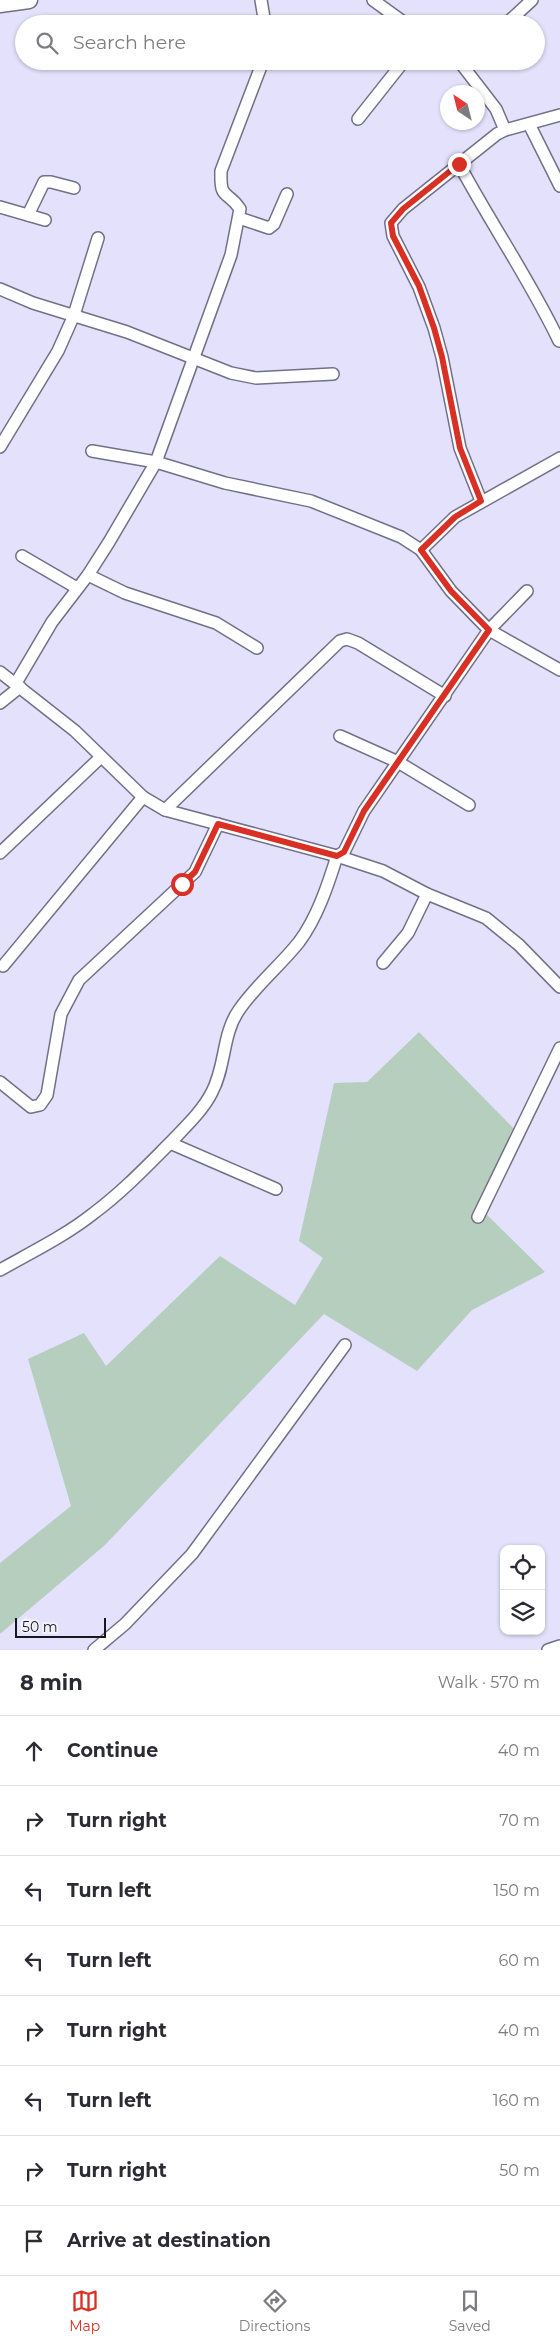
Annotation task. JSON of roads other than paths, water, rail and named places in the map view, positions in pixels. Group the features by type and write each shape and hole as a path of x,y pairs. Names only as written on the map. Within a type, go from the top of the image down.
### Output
{"street":[{"path":"0,4 30,0"},
{"path":"262,0 264,15"},
{"path":"374,0 394,15"},
{"path":"516,15 532,0"},
{"path":"0,703 18,685 52,622 88,575 156,462 231,255 240,218 240,209 220,189 221,171 260,70"},
{"path":"358,119 397,70"},
{"path":"468,70 496,109 505,130"},
{"path":"481,501 460,448 442,357 434,328 419,286 393,236 391,223 403,209 505,130 560,115"},
{"path":"529,124 560,186"},
{"path":"459,164 486,215 535,293 559,341"},
{"path":"28,215 44,182 74,188"},
{"path":"240,218 269,228 274,224 287,194"},
{"path":"0,207 45,220"},
{"path":"0,448 58,351 74,315 98,238"},
{"path":"0,289 33,303 127,332 230,373 256,378 333,374"},
{"path":"92,451 156,462 225,483 311,501 393,533 421,550 451,591 489,630 560,670"},
{"path":"421,550 455,517 560,458"},
{"path":"22,556 77,588"},
{"path":"88,575 125,593 216,623 257,648"},
{"path":"0,1270 52,1242 94,1213 138,1175 190,1123 212,1093 221,1070 227,1036 237,1012 259,984 299,942 316,912 337,856 344,852 364,811 489,630 527,591"},
{"path":"165,810 340,641 347,639 358,643 445,696"},
{"path":"0,672 75,731 143,797 165,810 337,856 383,872 427,894 486,918 519,945 560,987"},
{"path":"340,736 398,762 469,805"},
{"path":"0,854 101,757"},
{"path":"2,966 143,797"},
{"path":"0,1082 31,1107 40,1105 47,1095 61,1014 79,980 195,872 218,824"},
{"path":"382,963 408,933 427,894"},
{"path":"478,1217 560,1048"},
{"path":"170,1143 276,1189"},
{"path":"94,1650 125,1624 192,1554 346,1345"},
{"path":"548,1650 560,1646"}]}
